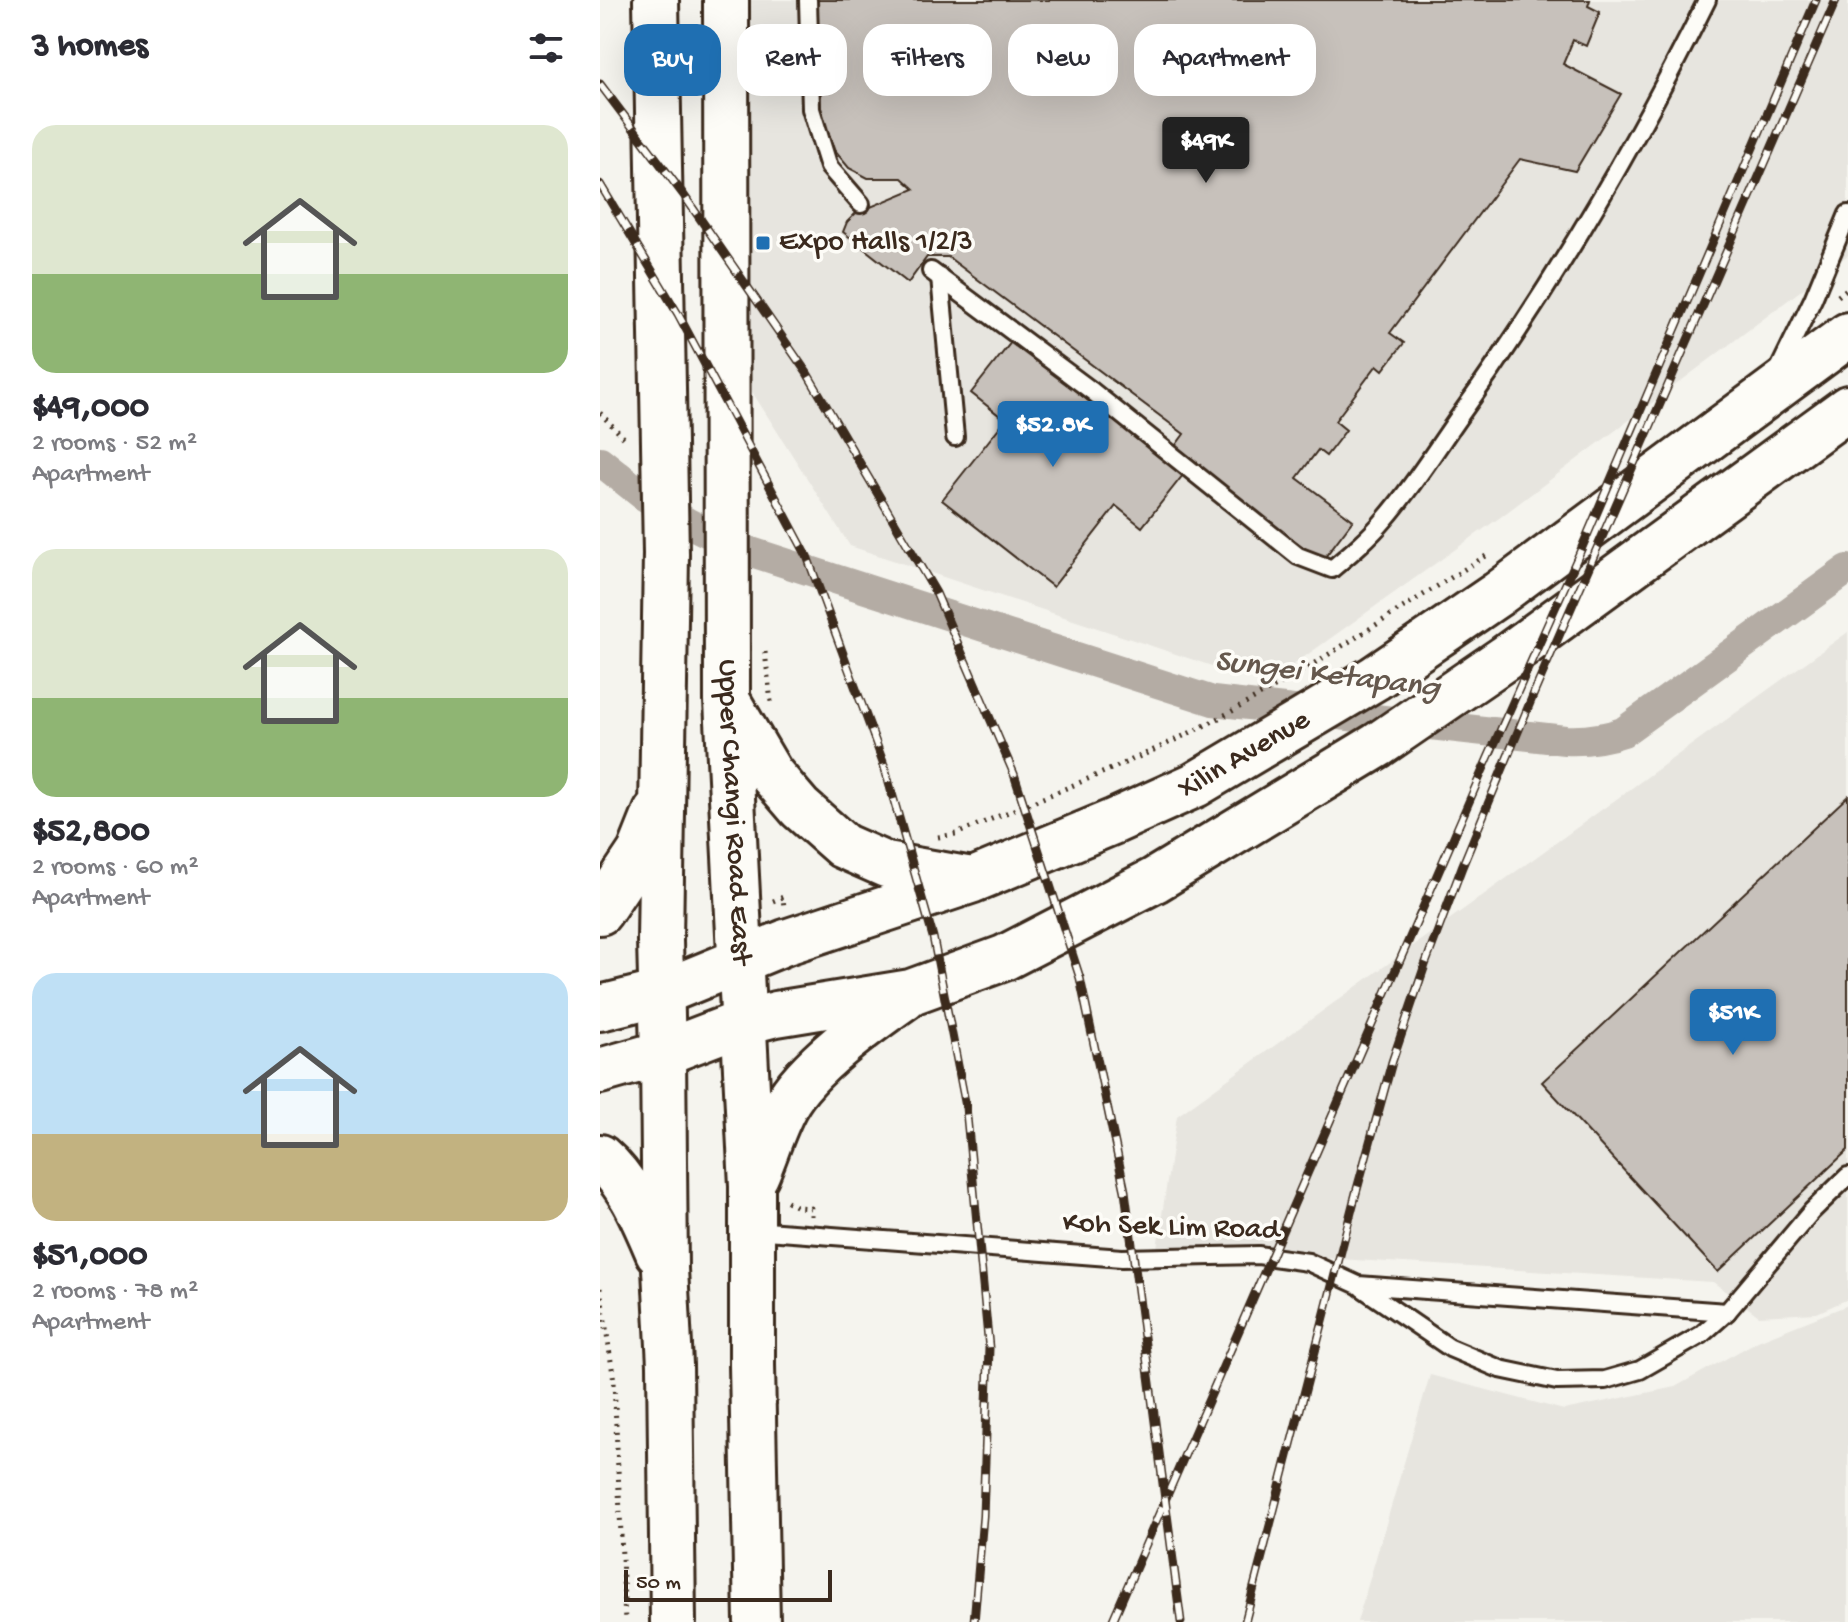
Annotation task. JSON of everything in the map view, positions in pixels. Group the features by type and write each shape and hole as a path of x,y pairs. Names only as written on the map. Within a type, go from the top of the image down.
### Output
{"main road":[{"path":"656,0 646,444 666,554 660,941 673,1622"},
{"name":"Upper Changi Road East","path":"726,0 727,701 752,1186 757,1622"},
{"name":"Xilin Avenue","path":"600,1008 661,993 786,942 973,880 1195,785 1375,678 1498,594 1848,335"},
{"name":"Xilin Avenue","path":"600,1071 663,1053 744,1022 911,992 1004,958 1155,880 1378,745 1505,658 1848,408"},
{"path":"727,701 770,773 800,808 843,846 886,865 973,880"},
{"path":"600,912 640,852 662,795"},
{"path":"752,1186 784,1107 795,1090 816,1067 911,992"},
{"path":"600,1157 635,1199 665,1269"}],"lane":[{"path":"808,0 811,109 829,167 861,204"},
{"path":"955,437 935,274 1092,391 1298,556 1332,569 1386,519 1503,355 1589,217 1672,71 1707,0"},
{"path":"1765,398 1813,299 1848,214"},
{"path":"1358,1285 1450,1348 1500,1369 1557,1381 1605,1380 1640,1370 1701,1335 1727,1312 1812,1211 1848,1176"},
{"name":"Koh Sek Lim Road","path":"751,1230 1122,1258 1258,1255 1308,1262 1358,1285 1727,1312"}],"path":[{"path":"600,413 646,444"},
{"path":"934,838 956,834 1174,741 1236,709 1352,641"},
{"path":"764,642 772,705"},
{"path":"600,1288 614,1381 625,1622"}],"shaded area":[{"path":"724,0 1848,0 1848,255 1502,516 1279,675 1233,673 850,546 737,368"},
{"path":"1848,632 1848,1299 1817,1313 1759,1316 1713,1282 1157,1248 1177,1116"},
{"path":"1848,1305 1848,1622 1357,1622 1430,1375 1564,1410 1675,1387 1758,1341"}],"building":[{"path":"817,0 1590,0 1588,6 1600,12 1586,46 1573,40 1563,64 1621,94 1575,171 1520,159 1390,333 1404,343 1383,370 1377,365 1335,421 1346,430 1326,456 1318,450 1297,478 1353,520 1322,561 1173,449 1184,434 948,257 927,257 908,283 843,232 856,213 914,189 902,178 868,178 849,168 834,150 821,116 820,96 847,96 847,24 818,24"},
{"path":"1012,341 1183,475 1142,527 1116,506 1053,587 942,500 1005,420 971,393"},
{"path":"1848,796 1848,1150 1718,1272 1542,1082"}],"waterway":[{"name":"Sungei Ketapang","path":"600,461 644,496 688,523 739,548 1213,701 1565,740 1594,739 1623,732 1848,569"}],"railway":[{"path":"1112,1622 1580,552 1816,0"},
{"path":"1245,1622 1356,1193 1392,1062 1425,965 1534,693 1836,0"},
{"path":"600,84 683,194 807,373 936,593 1014,774 1080,978 1125,1191 1181,1622"},
{"path":"600,184 678,314 807,556 883,762 933,937 966,1107 989,1348 983,1516 974,1622"}],"place":[{"name":"Expo Halls 1/2/3","path":"763,243"}]}
